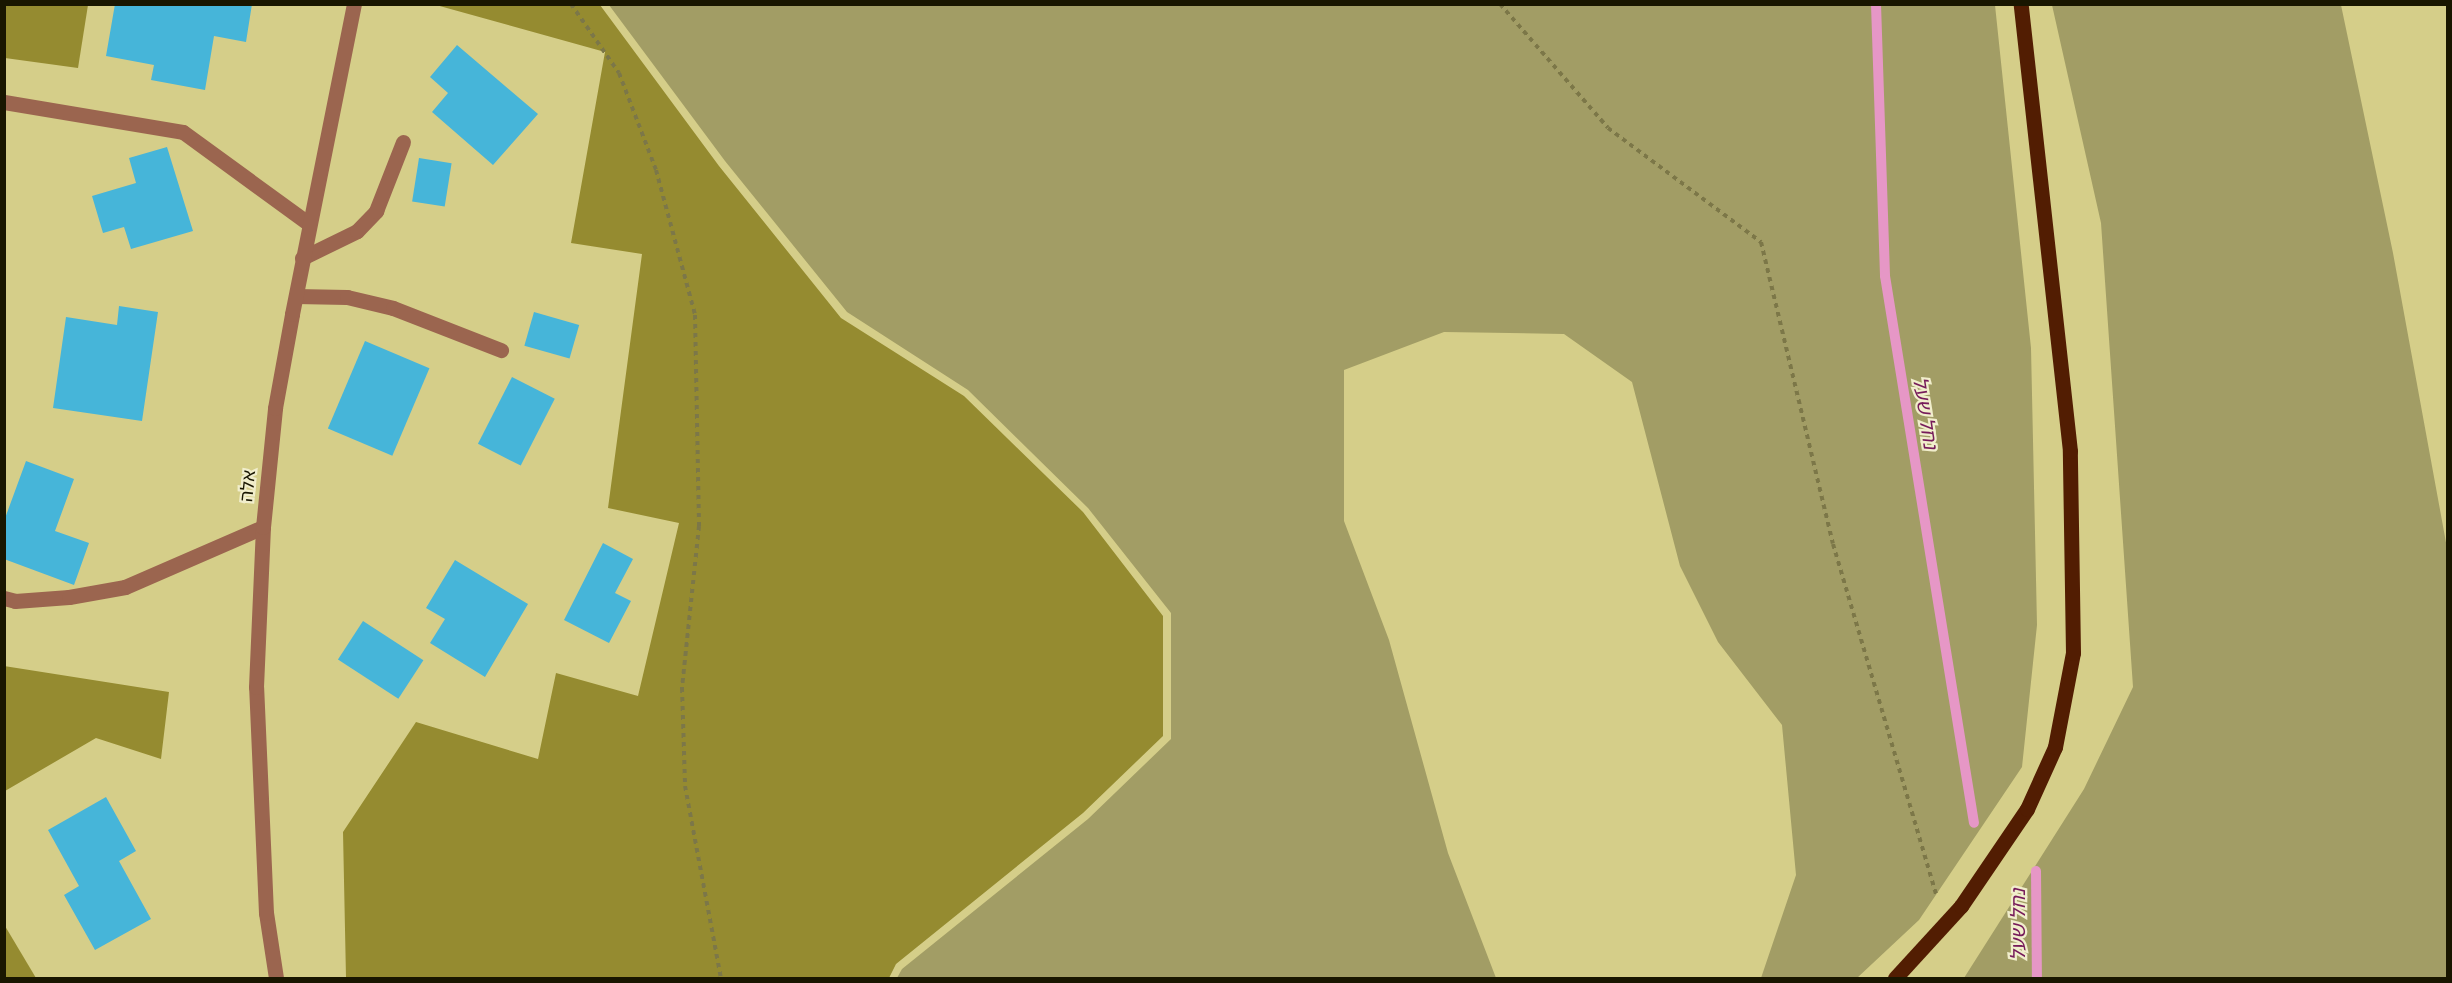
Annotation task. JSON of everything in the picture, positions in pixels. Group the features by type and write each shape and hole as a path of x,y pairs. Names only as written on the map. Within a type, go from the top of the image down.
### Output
{"main road":[{"path":"1895,978 1944,924 2027,809 2055,747 2073,653 2070,451 2021,4"}],"street":[{"name":"אלה","path":"276,978 266,913 257,742 256,687 263,527 276,408 302,258 354,4"},
{"path":"4,102 183,132 309,224"},
{"path":"302,258 357,231 376,211 403,142"},
{"path":"296,296 347,297 393,308 501,350"},
{"path":"4,598 15,601 69,597 125,587 263,527"}],"path":[{"path":"571,4 619,73 656,170 696,315 699,526 682,688 685,786 721,978"},
{"path":"1500,4 1608,128 1761,242 1833,544 1905,780 1944,924"}],"shaded area":[{"path":"5,4 88,5 78,68 5,58"},
{"path":"436,5 600,5 719,166 841,318 964,396 1083,512 1163,616 1163,736 1083,813 896,964 889,978 346,978 343,832 416,722 538,759 556,673 638,696 679,523 608,508 642,254 571,243 605,52"},
{"path":"609,5 1995,5 2031,348 2037,625 2022,767 1919,920 1857,978 1761,978 1796,875 1782,725 1718,642 1680,566 1632,382 1564,334 1444,332 1344,370 1344,521 1389,640 1448,853 1496,978 897,978 902,969 1088,819 1171,739 1171,613 1088,508 968,390 847,312 725,161"},
{"path":"2052,5 2341,5 2393,253 2447,548 2447,978 1964,978 2084,789 2133,687 2101,223"},
{"path":"4,666 169,692 161,759 96,738 5,791"},
{"path":"5,926 36,978 5,978"}],"building":[{"path":"115,4 252,4 246,42 214,36 205,90 151,80 154,65 106,56"},
{"path":"457,45 538,114 493,165 432,112 448,93 430,77"},
{"path":"167,147 193,231 131,249 124,227 103,233 92,196 136,183 129,158"},
{"path":"419,158 452,163 445,207 412,201"},
{"path":"119,306 158,312 142,421 53,408 66,317 117,325"},
{"path":"534,312 579,325 570,359 524,346"},
{"path":"365,341 429,368 392,456 328,428"},
{"path":"512,377 555,399 521,466 478,444"},
{"path":"26,461 74,479 55,531 89,543 74,585 4,559 4,521"},
{"path":"603,543 633,559 615,593 631,601 609,643 564,620"},
{"path":"455,560 528,604 485,677 430,643 445,619 426,608"},
{"path":"363,621 423,660 398,699 338,660"},
{"path":"106,797 136,851 119,861 151,919 95,950 64,895 79,886 48,830"}],"waterway":[{"name":"נחל שעל","path":"1876,4 1885,276 1974,823"},
{"name":"נחל שעל","path":"2036,871 2037,978"}]}
